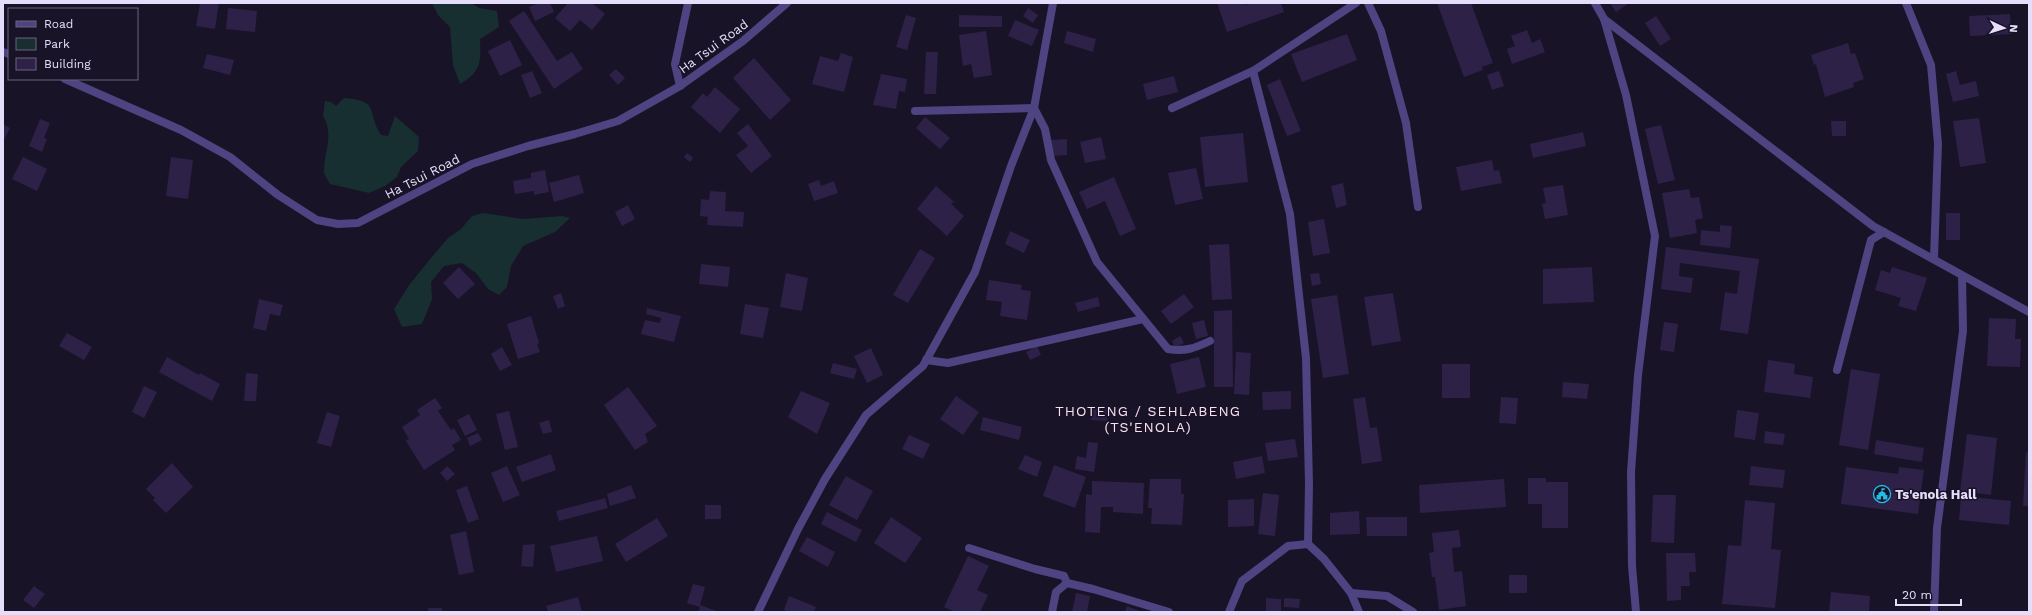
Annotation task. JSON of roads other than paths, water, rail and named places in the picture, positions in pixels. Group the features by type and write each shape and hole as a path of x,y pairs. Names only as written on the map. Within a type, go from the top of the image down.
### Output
{"street":[{"path":"680,86 675,64 688,3"},
{"name":"Ha Tsui Road","path":"67,80 181,130 230,157 278,195 317,220 338,224 358,223 472,164 528,146 618,121 680,86 743,41 787,3"},
{"path":"758,612 798,528 825,479 866,415 924,366 975,272 1011,166 1034,108 1053,3"},
{"path":"1172,108 1253,71 1356,3"},
{"path":"1368,3 1381,31 1406,123 1418,207"},
{"path":"1595,3 1604,20 1626,95 1655,236 1638,374 1630,472 1632,566 1636,612"},
{"path":"1906,3 1931,65 1938,144 1934,258"},
{"path":"1604,20 1873,226 1934,258 1962,276 2029,312"},
{"path":"1253,71 1290,222 1306,358 1309,484 1308,544 1324,559 1351,593 1359,612"},
{"path":"915,111 1034,108"},
{"path":"1034,108 1045,129 1051,160 1097,262 1168,349 1181,352 1210,341"},
{"path":"1837,370 1871,240 1884,232"},
{"path":"1934,612 1937,528 1963,331 1962,276"},
{"path":"926,360 948,363 1143,319"},
{"path":"1229,612 1242,581 1288,546 1308,544"},
{"path":"970,548 1035,569 1064,576 1067,583"},
{"path":"1052,612 1056,592 1067,583"},
{"path":"1067,583 1093,589 1169,612"},
{"path":"1351,593 1387,596 1413,612"}],"place":[{"name":"Ts'enola Hall","path":"1882,494"}],"district":[{"name":"THOTENG / SEHLABENG (TS'ENOLA)","path":"1148,420"}]}
